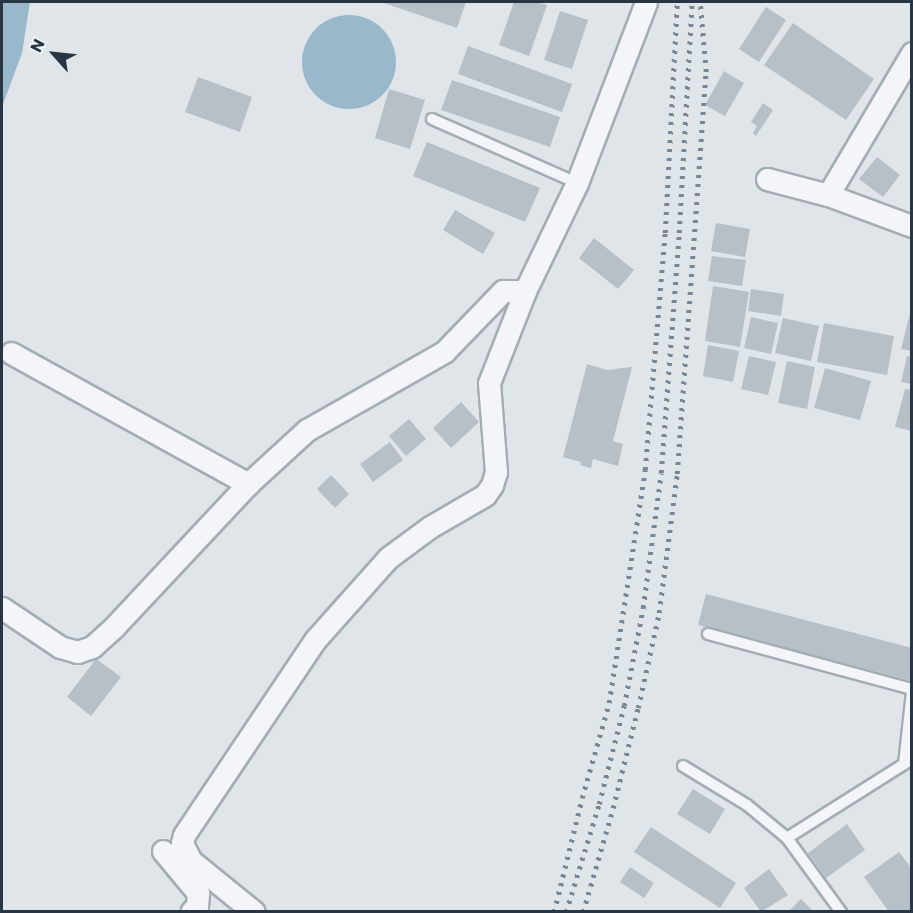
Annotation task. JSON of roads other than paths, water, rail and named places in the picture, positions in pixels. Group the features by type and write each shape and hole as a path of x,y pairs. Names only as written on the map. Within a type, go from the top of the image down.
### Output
{"street":[{"path":"254,912 191,861 182,843 184,835 322,632 388,558 430,527 485,495 492,485 496,472 489,383 525,291 577,183 646,2"},
{"path":"828,195 912,53"},
{"path":"767,179 828,195 912,226"},
{"path":"2,608 60,647 77,652 92,647 115,626 248,484 307,430 444,352 503,291 525,291"},
{"path":"11,353 248,484"},
{"path":"163,851 198,893 197,906 191,912"}],"lane":[{"path":"432,119 577,183"},
{"path":"708,634 912,690 908,761 787,838"},
{"path":"683,766 747,805 787,838 841,912"}],"water":[{"path":"2,2 30,2 22,53 2,107"},
{"path":"349,15 367,18 382,29 393,44 396,62 393,80 382,95 367,106 349,109 331,106 316,95 305,80 302,62 305,44 316,29 331,18"}],"railway":[{"path":"554,912 582,798 609,703 645,470 665,233 677,2"},
{"path":"566,912 599,804 624,706 643,608 661,473 679,233 692,2"},
{"path":"583,912 613,808 659,613 677,474 706,72 700,2"}]}
